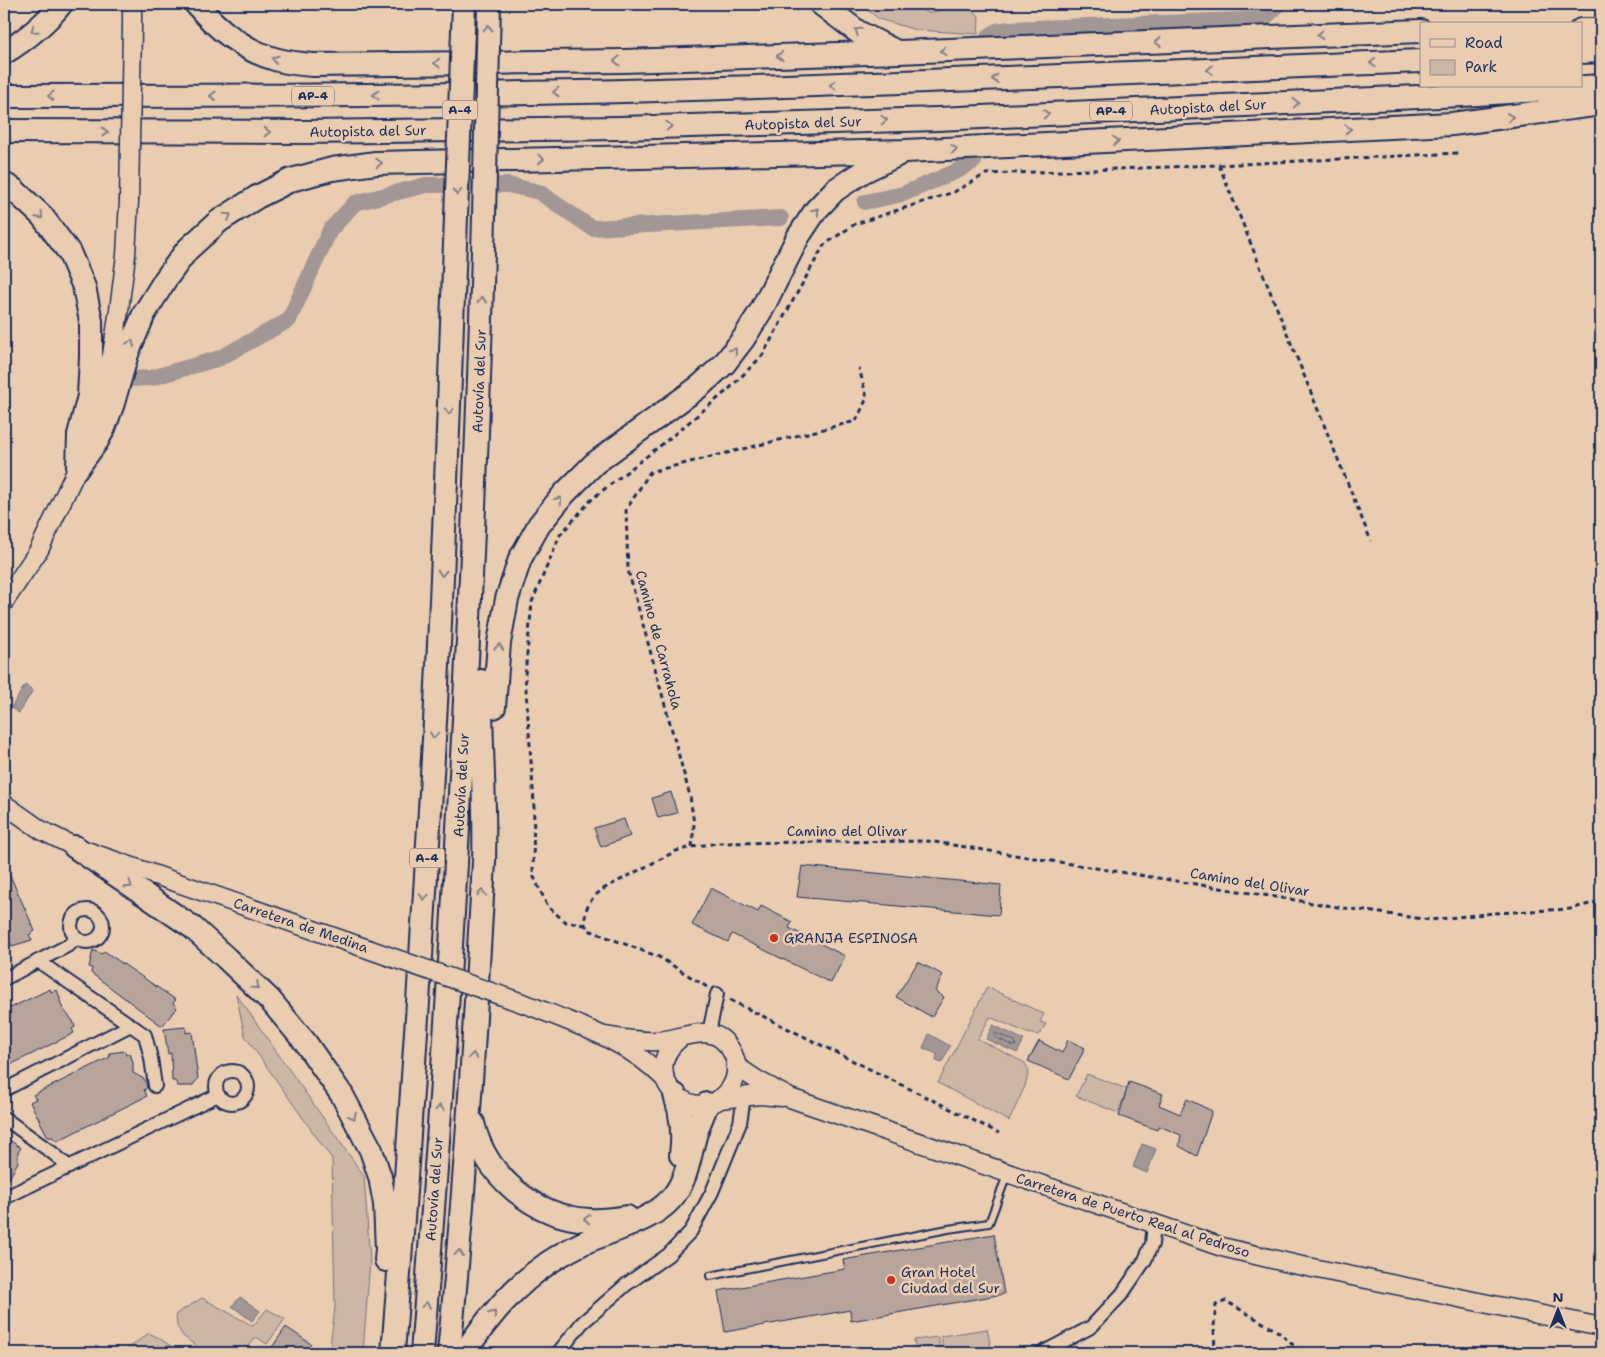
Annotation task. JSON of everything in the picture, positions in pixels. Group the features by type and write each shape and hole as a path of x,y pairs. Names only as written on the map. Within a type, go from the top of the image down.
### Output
{"highway":[{"path":"4,53 42,24 61,4"},
{"path":"196,4 221,31 246,48 278,61 313,65 623,61 1420,31"},
{"name":"A-4","path":"393,1353 437,685 464,4"},
{"name":"Autovía del Sur","path":"422,1353 455,886 475,486 489,4"},
{"path":"821,4 858,32 898,52"},
{"path":"1582,30 1601,30"},
{"path":"1582,52 1601,51"},
{"name":"AP-4","path":"4,96 309,96 613,91 939,82 1420,61"},
{"name":"Autopista del Sur","path":"1582,87 1601,86"},
{"name":"Autopista del Sur","path":"4,132 306,132 610,128 938,119 1462,95 1570,88"},
{"path":"78,467 104,428 127,354 144,314 165,280 187,250 219,221 257,197 291,180 332,169 376,163 905,151 1452,124 1601,104"},
{"path":"484,790 491,756 499,643 507,599 520,559 539,525 564,494 596,463 700,386 724,364 744,338 757,316 798,238 816,210 835,190 864,171 905,151"},
{"path":"4,184 12,189 47,223 69,252 84,287 90,321 91,357 89,396 79,435 78,467"},
{"path":"449,1353 459,1256 470,1110 484,861 484,790 480,731 483,574 475,486"},
{"path":"75,847 192,927 226,958 270,1000 305,1042 342,1095 371,1150 380,1176 385,1204 387,1249 382,1309 386,1353"},
{"path":"470,1110 483,1152 497,1173 516,1192 548,1210 568,1217 608,1220 627,1217 652,1206 664,1196 672,1183 679,1166 683,1130 680,1112 670,1087"},
{"path":"464,1353 506,1298 528,1277 579,1245 656,1212 671,1200 687,1170 694,1137 713,1102"}],"main road":[{"path":"4,602 39,550 78,467 102,398 112,355 125,264 129,201 132,4"},
{"name":"Carretera de Medina","path":"4,804 41,830 75,847 528,1005 605,1036"},
{"path":"605,1036 635,1041 660,1041 700,1032 709,1033 719,1038 728,1045 734,1055 736,1066 735,1076 727,1093 713,1102"},
{"path":"605,1036 650,1064 684,1102 695,1105 760,1095 790,1098"},
{"path":"670,1087 663,1069 667,1052 683,1036"},
{"path":"736,1066 790,1098"},
{"name":"Carretera de Puerto Real al Pedroso","path":"790,1098 1222,1247 1293,1264 1601,1327"}],"street":[{"path":"4,978 69,945 76,938"},
{"path":"38,961 146,1035 154,1086"},
{"path":"709,1033 717,994"},
{"path":"4,1090 131,1025"},
{"path":"4,1198 218,1095"},
{"path":"558,1353 582,1323 627,1284 668,1256 690,1231 712,1192 740,1123 744,1096"},
{"path":"4,1118 69,1167"},
{"path":"1042,1353 1091,1327 1122,1294 1145,1260 1152,1244 1154,1223"}],"lane":[{"path":"710,1276 948,1229 989,1223 1008,1173"}],"path":[{"path":"1281,4 1358,4"},
{"path":"999,1133 717,994 659,957 591,931 585,925 566,922 548,907 533,875 534,803 525,675 532,602 560,535 592,498 665,442 728,390 762,356 824,245 855,224 954,192 986,174 1458,153"},
{"path":"1220,165 1371,541"},
{"name":"Camino de Carrahola","path":"692,847 694,824 690,796 628,570 626,510 650,472 856,421 867,398 859,368"},
{"name":"Camino del Olivar","path":"585,925 584,916 588,904 599,892 676,851 717,843 928,841 1344,908 1431,920 1494,913 1570,909 1601,901"},
{"path":"1215,1353 1214,1325 1216,1305 1226,1301 1277,1331 1302,1353"}],"green space":[{"path":"860,4 909,4 929,13 965,4 979,16 978,34 916,30 879,19"},
{"path":"987,987 1044,1014 1040,1022 1046,1024 1039,1035 1027,1033 990,1017 978,1039 1025,1063 1029,1071 1025,1086 1009,1121 938,1083"},
{"path":"236,994 364,1176 370,1260 363,1353 329,1353 335,1308 332,1159 245,1036"},
{"path":"1087,1074 1127,1089 1118,1113 1076,1096"},
{"path":"202,1298 253,1326 267,1309 285,1319 267,1344 256,1337 244,1353 205,1353 183,1336 177,1326 176,1314"},
{"path":"987,1329 992,1352 944,1353 941,1336"},
{"path":"149,1333 159,1338 181,1353 122,1353"},
{"path":"938,1337 941,1353 916,1353 914,1340"}],"water":[{"path":"25,685 33,690 19,713 11,708"},
{"path":"993,1025 1024,1040 1017,1053 986,1039"},
{"path":"929,1034 950,1046 942,1063 936,1061 937,1054 923,1048"},
{"path":"1142,1144 1156,1149 1147,1173 1133,1167"},
{"path":"240,1297 260,1311 252,1321 232,1306"}],"building":[{"path":"671,792 677,813 658,818 652,798"},
{"path":"624,819 630,836 601,847 594,828"},
{"path":"4,862 35,931 29,935 32,940 12,946 4,929"},
{"path":"802,866 1001,885 999,915 797,897"},
{"name":"GRANJA ESPINOSA","path":"711,888 758,912 761,906 792,922 789,928 845,956 831,983 732,934 728,942 692,925"},
{"path":"93,950 102,954 104,951 176,1000 173,1003 177,1008 162,1026 91,973 92,968 89,967"},
{"path":"918,962 943,975 935,991 944,997 932,1017 896,997"},
{"path":"50,989 51,992 57,990 63,1009 73,1021 75,1027 72,1029 74,1033 4,1068 4,1011"},
{"path":"186,1027 186,1033 192,1032 198,1079 192,1086 178,1086 175,1081 172,1081 171,1053 168,1054 164,1029"},
{"path":"1068,1040 1085,1048 1069,1079 1028,1061 1039,1041 1062,1053"},
{"path":"125,1051 126,1055 130,1053 133,1073 144,1079 146,1083 147,1088 144,1090 147,1096 57,1141 52,1137 48,1137 30,1102 36,1099 33,1095 110,1057 109,1053"},
{"path":"1129,1082 1163,1094 1159,1105 1180,1114 1187,1099 1212,1111 1197,1156 1179,1146 1181,1135 1159,1126 1157,1130 1119,1116"},
{"path":"4,1136 21,1148 18,1152 18,1162 4,1188"},
{"name":"Gran Hotel Ciudad del Sur","path":"994,1234 1004,1294 851,1321 850,1310 725,1332 718,1291 845,1269 843,1260"},
{"path":"286,1327 311,1344 304,1353 268,1353"}],"waterway":[{"path":"988,37 997,31 1009,29 1264,19 1279,4"},
{"path":"865,202 903,194 957,171 974,161"},
{"path":"130,379 151,378 220,358 289,320 330,230 355,203 426,185 508,185 539,192 592,228 781,218"}],"place":[{"name":"GRANJA ESPINOSA","path":"774,938"},
{"name":"Gran Hotel Ciudad del Sur","path":"891,1280"}]}
